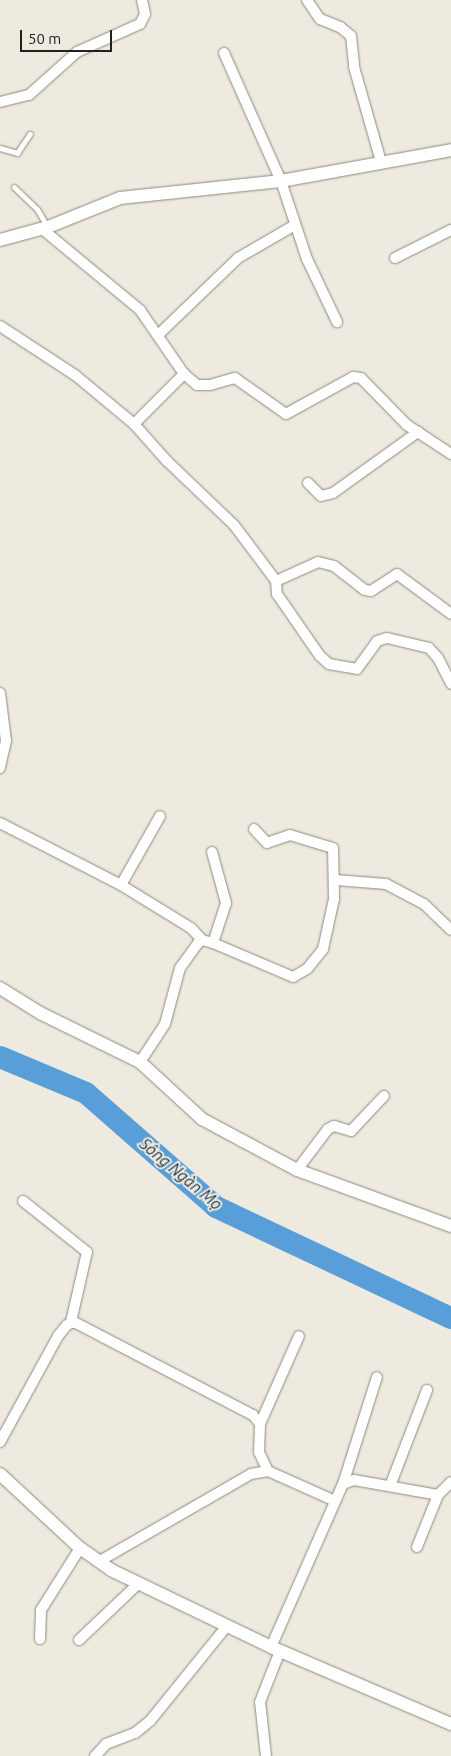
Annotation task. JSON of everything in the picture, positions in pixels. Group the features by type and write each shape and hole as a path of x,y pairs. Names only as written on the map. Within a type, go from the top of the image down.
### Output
{"street":[{"path":"0,102 29,95 77,52 140,24 145,14 142,0"},
{"path":"306,0 320,19 340,27 351,36 354,67 381,162"},
{"path":"224,53 281,181 307,259 337,322"},
{"path":"0,240 44,228 120,198 281,181 451,150"},
{"path":"158,335 238,258 295,225"},
{"path":"44,228 140,310 184,374 202,386 231,378 240,380 286,414 353,377 361,378 398,417 451,454"},
{"path":"395,258 451,230"},
{"path":"0,326 75,375 134,424 167,461 234,525 276,581 277,594 320,656 329,664 357,669 376,641 387,638 429,648 438,658 451,684"},
{"path":"134,424 184,374"},
{"path":"308,483 321,496 333,493 418,432"},
{"path":"276,581 318,562 334,566 365,590 371,591 397,574 451,614"},
{"path":"0,693 6,749 0,768"},
{"path":"121,885 160,816"},
{"path":"0,823 121,885 191,928 208,942 277,973 289,977 300,975 322,949 336,880 334,852 330,846 290,834 268,843 254,829"},
{"path":"140,1062 165,1024 180,968 208,942 226,903 212,852"},
{"path":"336,880 386,884 424,904 451,930"},
{"path":"0,988 40,1013 140,1062 202,1119 297,1170 451,1226"},
{"path":"297,1170 328,1129 334,1126 346,1131 354,1129 384,1096"},
{"path":"0,1442 58,1336 71,1322 87,1252 23,1201"},
{"path":"71,1322 85,1326 134,1351 253,1416 260,1424"},
{"path":"299,1336 260,1424 259,1452 268,1471 335,1501"},
{"path":"266,1756 260,1702 276,1649 343,1484 354,1442 377,1377"},
{"path":"390,1486 427,1390"},
{"path":"98,1562 234,1482 268,1471"},
{"path":"0,1474 80,1548 98,1562 138,1584 226,1627 451,1724"},
{"path":"343,1484 354,1480 438,1495"},
{"path":"417,1547 438,1495 451,1482"},
{"path":"40,1639 41,1610 80,1548"},
{"path":"79,1640 138,1584"},
{"path":"95,1756 106,1744 135,1733 150,1721 226,1627"}],"lane":[{"path":"0,148 17,153 30,134"},
{"path":"14,187 37,209 44,228"}],"waterway":[{"name":"Sông Ngàn Mọ","path":"0,1057 86,1093 216,1207 451,1318"}]}
